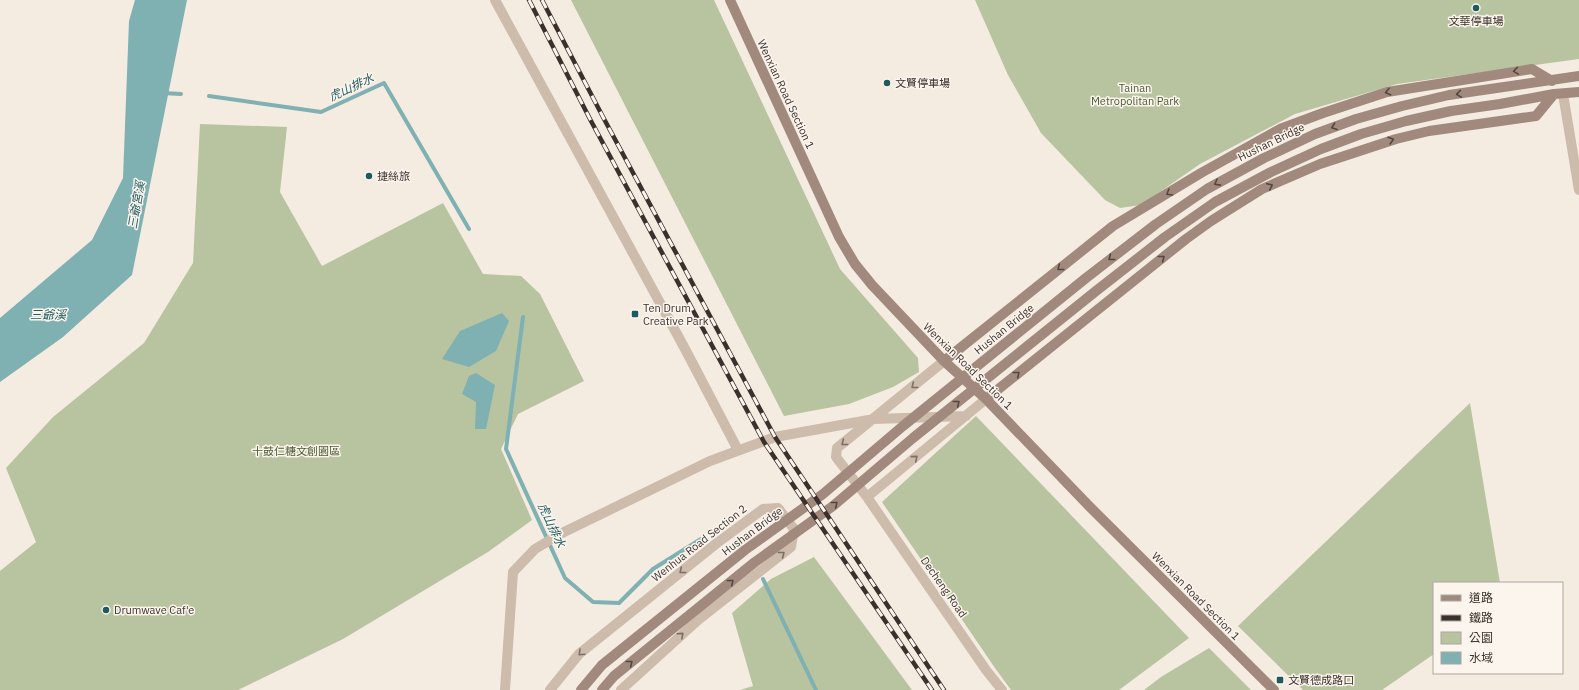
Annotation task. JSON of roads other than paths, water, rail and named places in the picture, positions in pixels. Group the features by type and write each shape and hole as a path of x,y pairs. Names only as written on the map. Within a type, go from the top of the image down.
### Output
{"street":[{"path":"495,0 680,340 738,450"},
{"name":"Wenxian Road Section 1","path":"730,0 838,237 855,264 872,286 944,361 986,399 1089,506 1274,690"},
{"path":"1558,94 1536,116 1429,131 1396,139 1320,164 1262,189 1186,239 986,399 868,497 836,457 837,448 1113,226 1201,173 1280,130 1323,113 1388,92 1532,69 1552,81 1579,76"},
{"name":"Hushan Bridge","path":"580,690 602,665 733,560 823,494 903,426 1105,263 1156,224 1207,189 1264,158 1314,134 1356,119 1449,95 1552,81"},
{"path":"602,690 614,676 755,562 833,506 919,434 1096,291 1165,237 1215,202 1271,172 1321,149 1361,134 1406,121 1451,111 1579,92"},
{"path":"1558,94 1579,190"},
{"path":"505,690 514,572 535,549 560,534 710,461 776,437 874,419 966,416"},
{"name":"Decheng Road","path":"868,497 1002,690"},
{"name":"Wenhua Road Section 2","path":"550,690 579,654 717,543 763,509 778,508 794,529 791,547 698,620 622,690"}],"water":[{"name":"三爺溪","path":"135,0 187,0 132,275 63,337 0,382 0,318 92,240 123,178 129,21"},
{"path":"502,313 509,321 496,351 469,367 442,359 460,331"},
{"path":"476,373 495,385 486,429 475,429 476,402 462,394 469,376"}],"waterway":[{"name":"虎山排水","path":"209,96 321,112 384,83 469,229"},
{"name":"虎山排水","path":"163,93 181,94"},
{"name":"虎山排水","path":"523,317 506,449 565,578 593,602 619,603 653,569 701,539"},
{"name":"虎山排水","path":"763,579 816,690"}],"railway":[{"path":"529,0 591,121 764,442 932,690"},
{"path":"542,0 603,117 775,437 944,690"}],"place":[{"name":"文華停車場","path":"1476,8"},
{"name":"文賢停車場","path":"887,83"},
{"name":"捷絲旅","path":"369,176"},
{"name":"Ten Drum Creative Park","path":"635,314"},
{"name":"Drumwave Caf'e","path":"106,610"},
{"name":"文賢德成路口","path":"1280,680"}],"park label":[{"name":"Tainan Metropolitan Park","path":"1135,94"},
{"name":"十鼓仁糖文創園區","path":"296,451"}],"water label":[{"name":"三爺宮溪","path":"136,205"}]}
